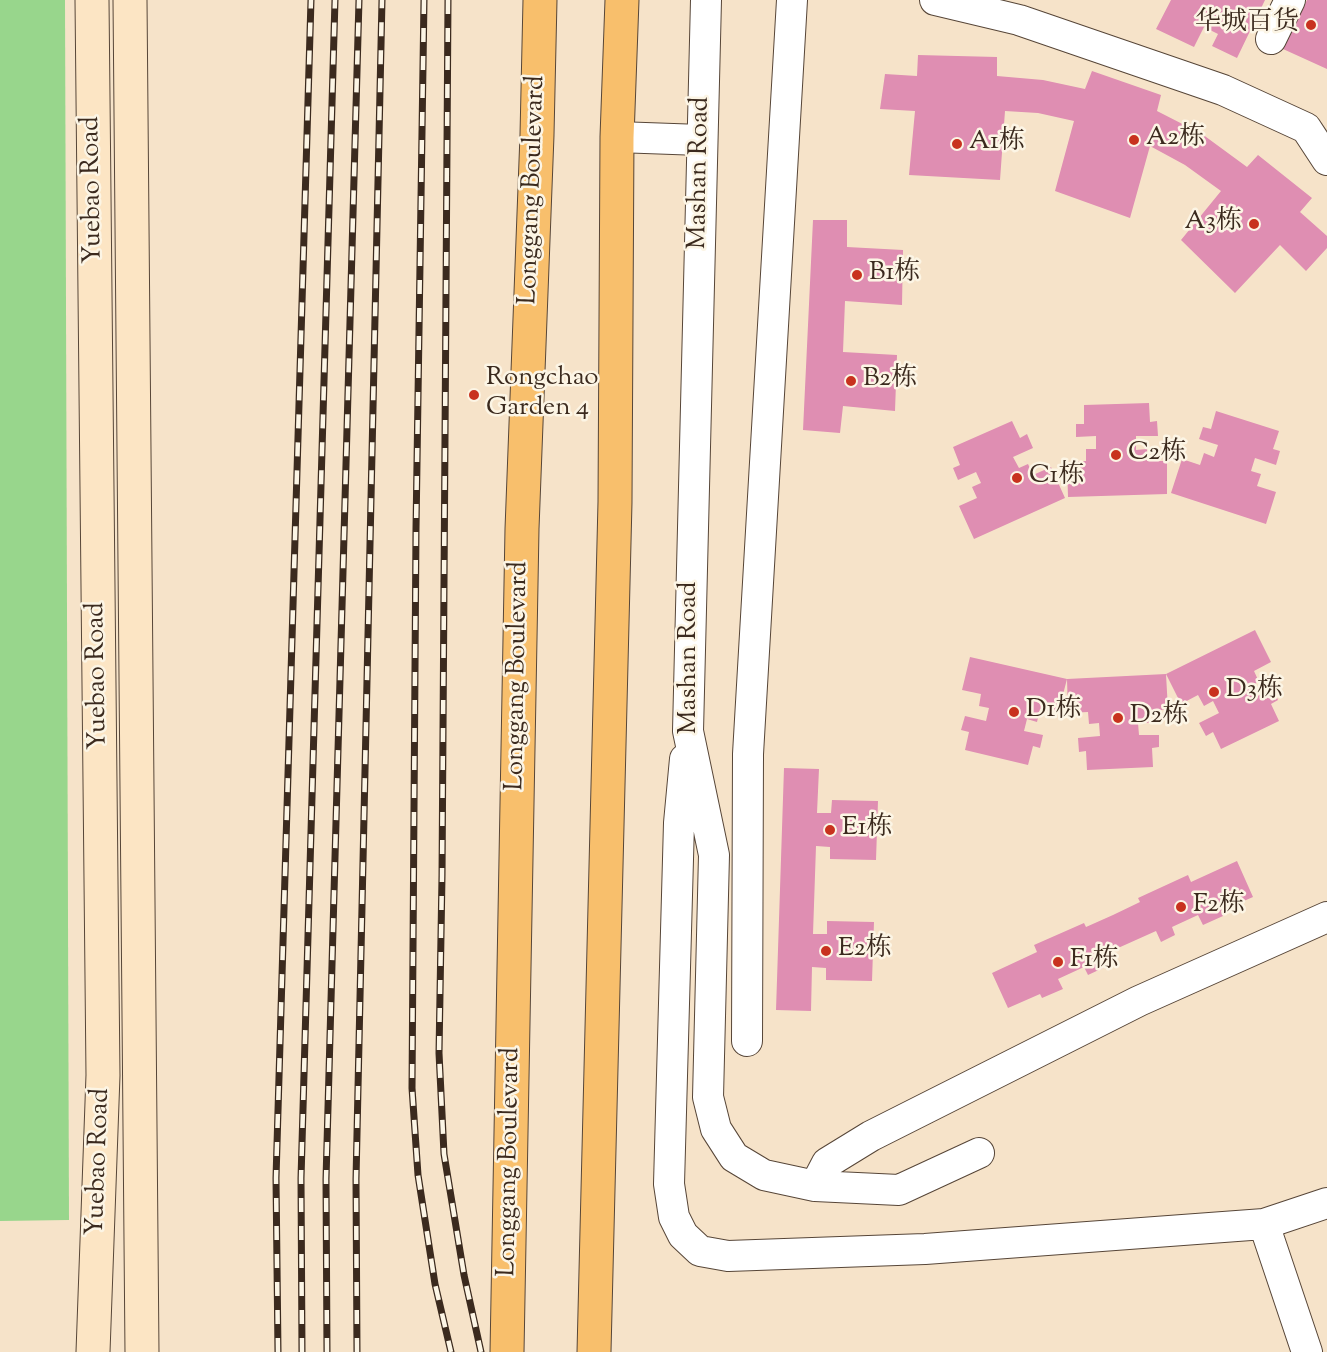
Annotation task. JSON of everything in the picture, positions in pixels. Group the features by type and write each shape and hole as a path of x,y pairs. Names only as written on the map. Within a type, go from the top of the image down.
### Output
{"highway":[{"name":"Longgang Boulevard","path":"507,1352 521,541 540,0"},
{"path":"594,1352 615,502 617,137 622,0"}],"main road":[{"name":"Yuebao Road","path":"92,0 103,1075 93,1352"},
{"name":"Yuebao Road","path":"130,0 141,1352"}],"street":[{"name":"Mashan Road","path":"706,0 688,731 714,855 708,1097 716,1129 734,1157 764,1175 814,1186 899,1190 979,1153"},
{"path":"747,1041 748,754 792,0"},
{"path":"935,0 1019,20 1223,90 1306,129 1327,160"},
{"path":"1271,39 1290,0"},
{"path":"617,137 701,140"},
{"path":"688,731 679,823 669,1184 674,1217 683,1235 700,1251 728,1256 924,1249 1264,1224 1327,1203"},
{"path":"814,1186 827,1163 871,1136 1139,1001 1327,917"},
{"path":"1264,1224 1307,1352"}],"green space":[{"path":"0,0 65,0 69,1220 0,1221"}],"building":[{"path":"1171,0 1265,0 1237,58 1212,46 1218,34 1204,27 1194,47 1156,29"},
{"name":"华城百货","path":"1307,0 1327,0 1327,69 1283,49"},
{"path":"918,55 997,57 997,76 1043,80 1085,89 1092,71 1161,95 1157,111 1202,134 1247,167 1258,155 1312,198 1300,212 1327,236 1327,248 1306,271 1280,245 1235,293 1181,240 1221,191 1185,165 1150,146 1130,218 1055,191 1074,121 1038,113 1005,111 1000,180 909,175 915,111 880,109 885,74 917,76"},
{"path":"813,220 847,220 847,247 903,250 902,305 845,301 843,352 897,355 895,411 843,406 840,433 803,430"},
{"name":"C2栋","path":"1149,403 1150,422 1157,421 1158,436 1136,436 1136,450 1147,449 1147,461 1167,461 1167,494 1068,497 1067,462 1086,461 1086,449 1096,449 1096,436 1076,437 1076,424 1084,424 1084,405"},
{"path":"1216,411 1279,431 1273,449 1280,451 1276,465 1255,458 1251,471 1261,474 1257,486 1276,492 1266,524 1171,493 1182,459 1200,465 1204,453 1214,457 1218,445 1199,439 1203,427 1211,429"},
{"name":"C1栋","path":"1012,421 1020,438 1027,434 1033,448 1013,457 1019,468 1028,464 1033,475 1051,467 1065,498 974,539 959,506 977,498 972,487 981,483 976,472 958,480 953,468 960,465 953,447"},
{"name":"D3栋","path":"1255,630 1271,662 1254,671 1259,682 1250,686 1255,697 1273,689 1278,700 1271,704 1279,721 1221,749 1213,732 1206,736 1199,723 1219,713 1213,701 1204,706 1198,695 1181,704 1166,674"},
{"name":"D1栋","path":"970,657 1067,679 1058,714 1040,709 1037,722 1027,719 1024,731 1043,735 1040,748 1033,746 1028,765 965,750 969,732 961,730 965,716 986,721 989,708 979,706 981,694 962,690"},
{"name":"D2栋","path":"1166,674 1168,710 1148,710 1149,723 1138,723 1139,735 1159,735 1159,747 1152,748 1153,767 1087,770 1086,751 1079,752 1078,738 1100,736 1099,723 1089,724 1088,712 1068,713 1067,679"},
{"path":"784,768 819,769 817,813 831,813 832,800 878,801 876,860 830,859 830,847 816,846 813,934 827,934 827,921 874,922 872,981 826,980 826,968 812,967 811,1011 776,1010"},
{"path":"1237,861 1253,897 1221,911 1223,916 1203,925 1198,915 1172,927 1175,935 1161,942 1156,931 1098,957 1103,968 1088,975 1084,967 1058,979 1063,989 1042,998 1040,994 1008,1008 992,973 1037,952 1034,945 1084,923 1086,927 1113,915 1140,902 1138,898 1188,875 1191,882"}],"railway":[{"path":"278,1352 276,1178 311,0"},
{"path":"302,1352 301,1178 335,0"},
{"path":"327,1352 326,1179 359,0"},
{"path":"357,1352 356,1179 382,0"},
{"path":"424,0 416,529 412,1088 418,1175 435,1284 451,1352"},
{"path":"448,0 439,1053 444,1154 464,1275 481,1352"}],"place":[{"name":"华城百货","path":"1311,25"},
{"name":"A2栋","path":"1134,140"},
{"name":"A1栋","path":"957,144"},
{"name":"A3栋","path":"1254,224"},
{"name":"B1栋","path":"857,275"},
{"name":"B2栋","path":"851,381"},
{"name":"Rongchao Garden 4","path":"474,395"},
{"name":"C2栋","path":"1116,455"},
{"name":"C1栋","path":"1017,478"},
{"name":"D3栋","path":"1214,692"},
{"name":"D1栋","path":"1014,712"},
{"name":"D2栋","path":"1118,718"},
{"name":"E1栋","path":"830,830"},
{"name":"F2栋","path":"1181,907"},
{"name":"E2栋","path":"826,951"},
{"name":"F1栋","path":"1058,962"}]}
